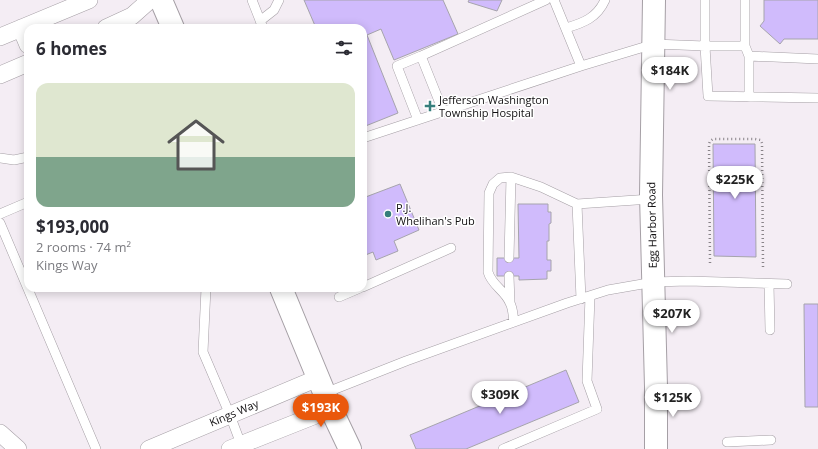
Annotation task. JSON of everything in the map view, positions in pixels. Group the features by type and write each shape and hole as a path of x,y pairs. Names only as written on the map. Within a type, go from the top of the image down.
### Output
{"main road":[{"path":"161,0 171,24"},
{"name":"Egg Harbor Road","path":"654,0 651,199 654,282 656,449"},
{"path":"283,292 350,449"}],"street":[{"path":"35,24 89,0"},
{"path":"115,24 132,16 150,0"},
{"path":"0,37 24,28"},
{"path":"0,75 24,65"},
{"path":"238,447 325,393"},
{"name":"Kings Way","path":"149,449 230,415 325,393"},
{"path":"0,433 18,449"}],"lane":[{"path":"252,0 262,24 274,10 279,0"},
{"path":"418,120 397,66 546,0"},
{"path":"554,0 582,66"},
{"path":"566,28 584,22 596,14 605,0"},
{"path":"705,0 705,46 708,96 818,98"},
{"path":"745,0 745,46 749,56 749,97"},
{"path":"367,137 654,44 745,46"},
{"path":"421,56 443,111"},
{"path":"749,56 818,59"},
{"path":"0,158 14,160 24,158"},
{"path":"510,303 502,291 490,279 488,272 488,193 493,184 500,178 511,176 541,187 578,204 651,199"},
{"path":"509,258 511,176"},
{"path":"0,214 24,204"},
{"path":"502,449 597,409 587,381 586,297 578,204"},
{"path":"0,222 24,279"},
{"path":"367,285 451,248"},
{"path":"509,276 510,303 514,322"},
{"path":"325,393 406,361 608,290 654,282 688,281 787,284"},
{"path":"769,284 770,330"},
{"path":"30,292 96,449"},
{"path":"206,292 203,352 230,415 238,447"},
{"path":"340,297 351,292"},
{"path":"727,442 771,440"}],"path":[{"path":"710,263 708,144 713,139 755,139 761,140 762,143 763,267"}],"building":[{"path":"304,0 443,0 458,34 394,60 381,29 367,35 367,24 314,24"},
{"path":"469,0 502,0 497,11 468,2"},
{"path":"764,0 818,0 818,39 784,39 780,44 760,26 764,21"},
{"path":"367,35 398,113 367,125"},
{"path":"713,144 755,144 756,257 714,256"},
{"name":"P.J. Whelihan's Pub","path":"400,184 419,230 394,241 398,251 376,260 373,252 367,254 367,196"},
{"path":"518,204 548,204 548,212 551,212 551,223 549,224 549,241 547,241 547,260 551,260 551,271 547,271 547,279 519,280 519,276 497,276 497,258 519,258"},
{"path":"804,304 818,304 818,407 805,407"},
{"path":"566,370 579,402 466,449 416,449 410,435"}],"place":[{"name":"Jefferson Washington Township Hospital","path":"430,106"},
{"name":"P.J. Whelihan's Pub","path":"388,214"}]}
